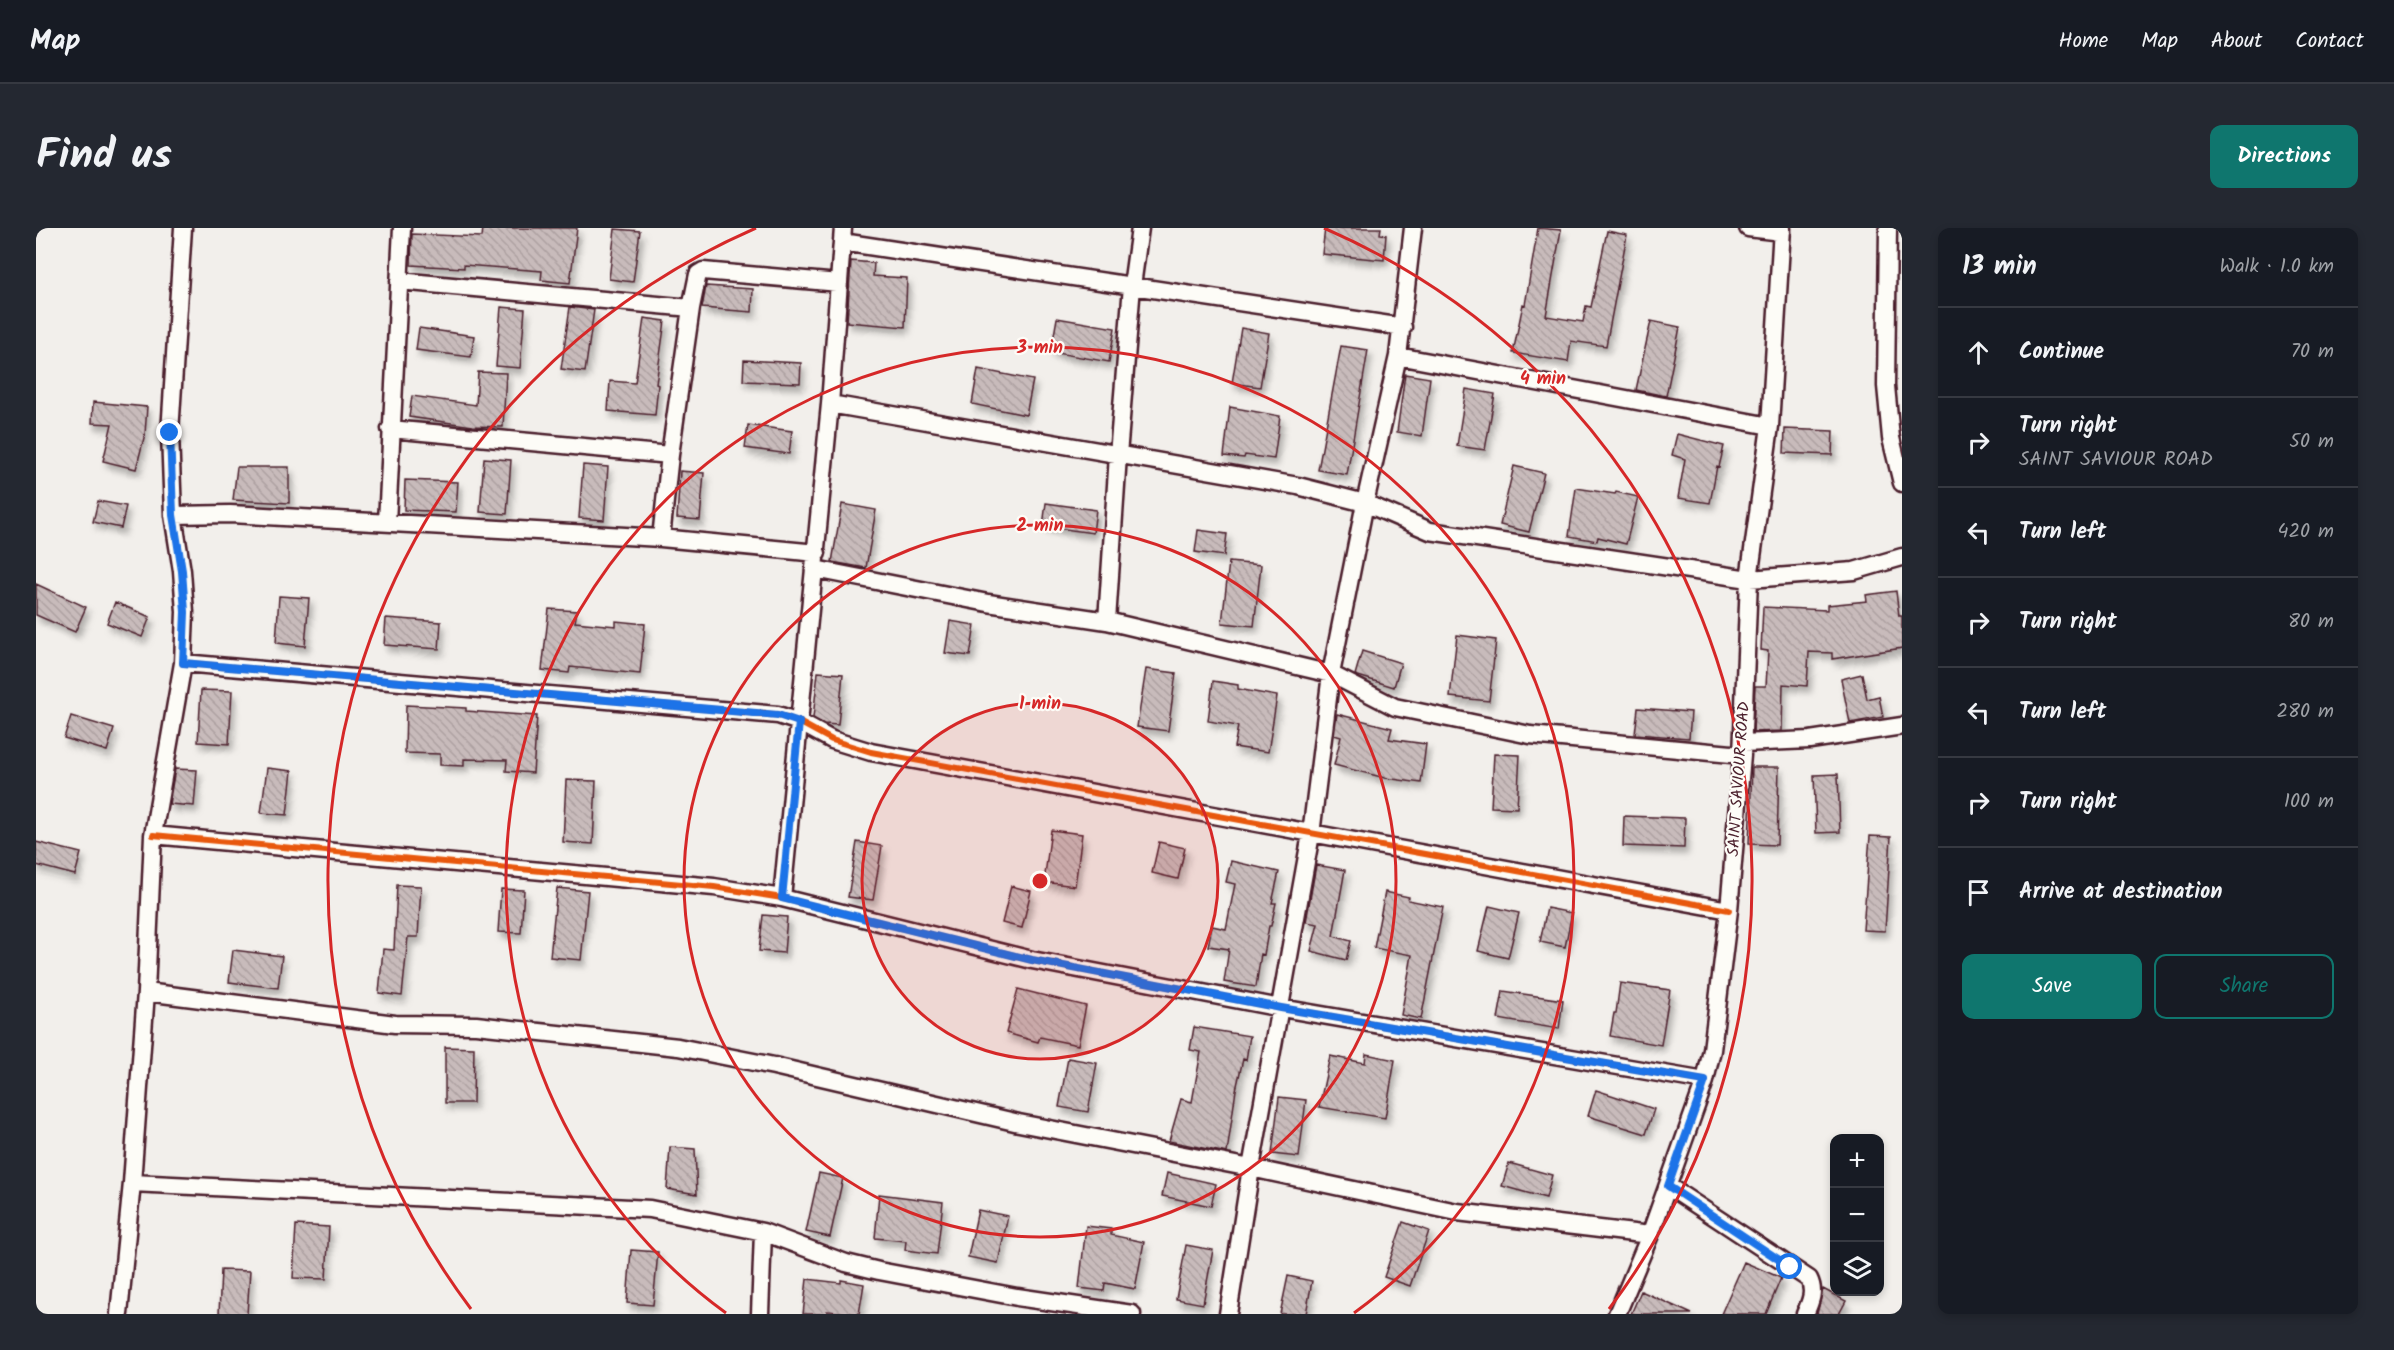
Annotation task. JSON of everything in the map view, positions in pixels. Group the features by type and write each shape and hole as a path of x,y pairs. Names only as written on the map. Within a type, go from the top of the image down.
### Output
{"street":[{"path":"119,1314 132,1183 146,992 153,835 183,663 185,612 182,571 173,515 170,433 183,228"},
{"path":"387,522 402,228"},
{"path":"1107,621 1132,286 1140,228"},
{"path":"1228,1314 1251,1168 1311,834 1331,674 1403,327 1413,228"},
{"path":"1748,228 1782,230"},
{"path":"1888,228 1886,386 1891,438 1902,483"},
{"name":"SAINT SAVIOUR ROAD","path":"1617,1314 1668,1186 1705,1081 1712,1050 1729,910 1742,749 1749,579 1770,426 1782,230"},
{"path":"782,898 816,561 842,235 1132,286 1403,327"},
{"path":"662,538 670,455 695,278 703,271 839,283"},
{"path":"399,281 691,308"},
{"path":"1398,356 1770,426"},
{"path":"830,404 1298,486 1365,503 1430,531 1749,579 1854,571 1902,557"},
{"path":"390,429 670,455"},
{"path":"173,515 230,514 662,538 816,561 988,603 1107,621 1331,674 1395,707 1530,735 1742,749 1902,726"},
{"path":"183,663 778,715 799,722 832,740 871,752 1729,910"},
{"path":"153,835 714,887 782,898 1032,960 1281,1008 1705,1081"},
{"path":"146,992 395,1024 476,1025 678,1047 786,1068 1019,1123 1251,1168 1457,1212 1650,1234"},
{"path":"132,1183 650,1209 764,1232 846,1263 1017,1297 1131,1314"},
{"path":"1668,1186 1809,1279 1813,1286 1812,1296 1805,1314"},
{"path":"760,1314 764,1232"}],"building":[{"path":"483,228 577,228 570,283 541,280 542,271 464,265 464,268 411,265 412,234 482,237"},
{"path":"1325,228 1381,228 1380,234 1386,235 1384,260 1322,254"},
{"path":"1538,228 1561,230 1546,316 1583,322 1586,306 1591,307 1607,231 1627,235 1606,346 1571,341 1568,362 1513,353 1523,304 1525,305"},
{"path":"615,229 640,231 633,282 609,279"},
{"path":"851,261 874,263 873,276 907,278 905,327 847,322"},
{"path":"706,286 753,289 752,312 702,308"},
{"path":"501,307 525,309 520,368 496,366"},
{"path":"570,307 594,310 585,372 561,369"},
{"path":"644,318 665,321 656,384 658,385 655,415 608,411 610,381 635,383"},
{"path":"1057,318 1115,328 1109,362 1051,352"},
{"path":"1651,321 1680,327 1666,396 1636,390"},
{"path":"419,328 474,336 471,357 416,350"},
{"path":"1241,328 1269,333 1260,387 1232,383"},
{"path":"1341,346 1368,350 1347,475 1318,470"},
{"path":"744,360 801,363 800,383 743,381"},
{"path":"978,369 1033,380 1026,415 972,404"},
{"path":"478,372 506,373 503,427 473,426 409,417 412,396 476,405"},
{"path":"1405,374 1430,378 1422,436 1397,432"},
{"path":"1466,389 1495,394 1485,450 1457,446"},
{"path":"93,402 147,407 145,434 136,469 103,461 112,424 92,423"},
{"path":"1230,407 1280,416 1274,459 1245,455 1244,458 1224,456"},
{"path":"748,425 792,431 789,454 745,448"},
{"path":"1785,429 1833,431 1832,455 1784,453"},
{"path":"1677,434 1724,446 1719,467 1717,466 1710,503 1678,498 1685,459 1672,455"},
{"path":"484,458 511,460 507,514 480,512"},
{"path":"583,465 608,467 604,520 579,518"},
{"path":"1514,466 1544,473 1529,532 1500,525"},
{"path":"237,467 289,467 289,503 233,500"},
{"path":"680,471 704,473 700,520 677,518"},
{"path":"405,480 458,482 456,512 404,510"},
{"path":"1576,488 1638,497 1626,544 1598,537 1597,541 1569,536"},
{"path":"98,501 126,506 121,528 93,522"},
{"path":"1046,503 1096,510 1093,533 1043,526"},
{"path":"842,504 876,510 866,568 832,562"},
{"path":"1198,530 1227,534 1224,556 1195,552"},
{"path":"1229,562 1261,565 1254,626 1222,623"},
{"path":"36,584 86,607 75,632 36,615"},
{"path":"1896,591 1899,616 1902,616 1902,648 1832,659 1832,653 1809,652 1807,686 1783,684 1782,731 1753,732 1755,686 1766,686 1768,651 1761,650 1763,607 1827,610 1827,605 1867,601 1866,595"},
{"path":"279,596 309,598 305,646 276,643"},
{"path":"115,602 150,617 142,637 107,623"},
{"path":"549,609 577,611 575,622 616,626 616,621 645,624 640,674 570,667 569,673 542,670"},
{"path":"386,618 441,622 439,649 384,645"},
{"path":"950,621 975,625 970,656 945,653"},
{"path":"1457,635 1496,640 1489,701 1450,697"},
{"path":"1362,651 1401,663 1394,687 1355,675"},
{"path":"1146,669 1176,673 1168,731 1137,727"},
{"path":"818,672 843,674 838,725 824,724 813,718"},
{"path":"1862,674 1867,699 1879,696 1883,717 1850,723 1841,679"},
{"path":"1213,681 1238,685 1238,689 1277,696 1268,752 1234,747 1238,726 1208,721"},
{"path":"201,690 232,691 229,744 198,742"},
{"path":"406,705 466,708 466,711 537,716 533,773 506,771 507,760 464,759 464,766 440,765 440,754 405,753"},
{"path":"1638,708 1691,712 1689,738 1635,734"},
{"path":"1337,714 1392,728 1389,739 1426,744 1421,783 1385,778 1334,765 1341,737 1334,735"},
{"path":"71,716 114,729 107,751 64,738"},
{"path":"1494,754 1520,755 1517,808 1491,807"},
{"path":"1752,767 1779,767 1777,845 1749,844"},
{"path":"267,768 292,771 287,815 261,813"},
{"path":"175,769 197,770 194,806 169,804"},
{"path":"1838,774 1840,832 1816,833 1814,775"},
{"path":"566,780 596,781 593,844 563,842"},
{"path":"1624,816 1685,818 1684,848 1623,846"},
{"path":"1051,830 1082,834 1075,886 1044,882"},
{"path":"1870,836 1891,837 1885,931 1863,930"},
{"path":"36,842 81,853 75,875 36,865"},
{"path":"857,842 882,846 873,900 848,897"},
{"path":"1159,842 1185,848 1178,879 1152,873"},
{"path":"1231,861 1279,872 1272,903 1276,903 1264,955 1261,954 1256,987 1224,982 1229,949 1208,946 1212,926 1226,929 1235,884 1226,882"},
{"path":"1316,865 1345,870 1333,936 1351,941 1346,960 1311,951 1318,924 1306,922"},
{"path":"397,885 421,886 418,937 408,937 402,996 379,993 383,949 394,950"},
{"path":"1011,886 1031,891 1022,928 1002,923"},
{"path":"557,888 588,891 581,960 550,957"},
{"path":"501,889 524,890 521,933 498,932"},
{"path":"1385,892 1409,897 1408,900 1443,907 1421,1019 1401,1015 1412,955 1374,948"},
{"path":"1489,906 1519,913 1508,958 1478,951"},
{"path":"1547,908 1572,913 1565,947 1540,942"},
{"path":"763,915 787,917 784,953 759,951"},
{"path":"233,950 282,956 278,988 229,982"},
{"path":"1620,983 1670,990 1661,1045 1610,1036"},
{"path":"1018,989 1086,1006 1078,1045 1040,1037 1038,1042 1006,1033"},
{"path":"1503,991 1563,1000 1559,1029 1498,1019"},
{"path":"1194,1027 1250,1036 1246,1060 1243,1059 1236,1090 1227,1153 1169,1141 1181,1099 1192,1102 1201,1052 1190,1050"},
{"path":"445,1047 474,1048 473,1103 445,1103"},
{"path":"1366,1054 1395,1060 1385,1118 1319,1107 1330,1056 1365,1063"},
{"path":"1068,1058 1097,1063 1088,1112 1059,1107"},
{"path":"1596,1090 1654,1109 1646,1134 1588,1116"},
{"path":"1279,1097 1306,1100 1299,1157 1272,1154"},
{"path":"670,1147 695,1149 697,1194 667,1189"},
{"path":"1509,1163 1552,1175 1546,1198 1502,1186"},
{"path":"819,1173 843,1178 830,1237 806,1232"},
{"path":"1167,1173 1216,1184 1211,1206 1162,1196"},
{"path":"879,1194 943,1202 937,1254 905,1250 906,1241 875,1238"},
{"path":"978,1210 1008,1216 998,1263 968,1257"},
{"path":"1403,1222 1429,1231 1410,1286 1384,1277"},
{"path":"296,1225 329,1227 326,1279 293,1278"},
{"path":"1086,1226 1111,1229 1111,1235 1144,1242 1135,1289 1105,1283 1104,1291 1079,1288"},
{"path":"1186,1245 1213,1250 1203,1304 1176,1299"},
{"path":"631,1250 658,1252 653,1305 627,1303"},
{"path":"1744,1262 1781,1278 1766,1314 1721,1314"},
{"path":"221,1270 250,1271 247,1314 219,1314"},
{"path":"1288,1276 1312,1281 1306,1314 1280,1314"},
{"path":"807,1279 841,1283 841,1280 864,1284 859,1314 827,1311 826,1314 803,1314"},
{"path":"1823,1289 1830,1293 1830,1296 1836,1296 1846,1301 1839,1314 1817,1314"},
{"path":"1641,1291 1692,1314 1631,1314"}],"cycle path":[{"path":"183,663 778,715 799,722 832,740 871,752 1729,910"},
{"path":"153,835 714,887 782,898 1032,960 1281,1008 1705,1081"}],"route":[{"path":"170,433 173,515 182,571 185,612 183,663 778,715 799,722 782,898 1032,960 1281,1008 1705,1081 1668,1186 1790,1267"}]}
